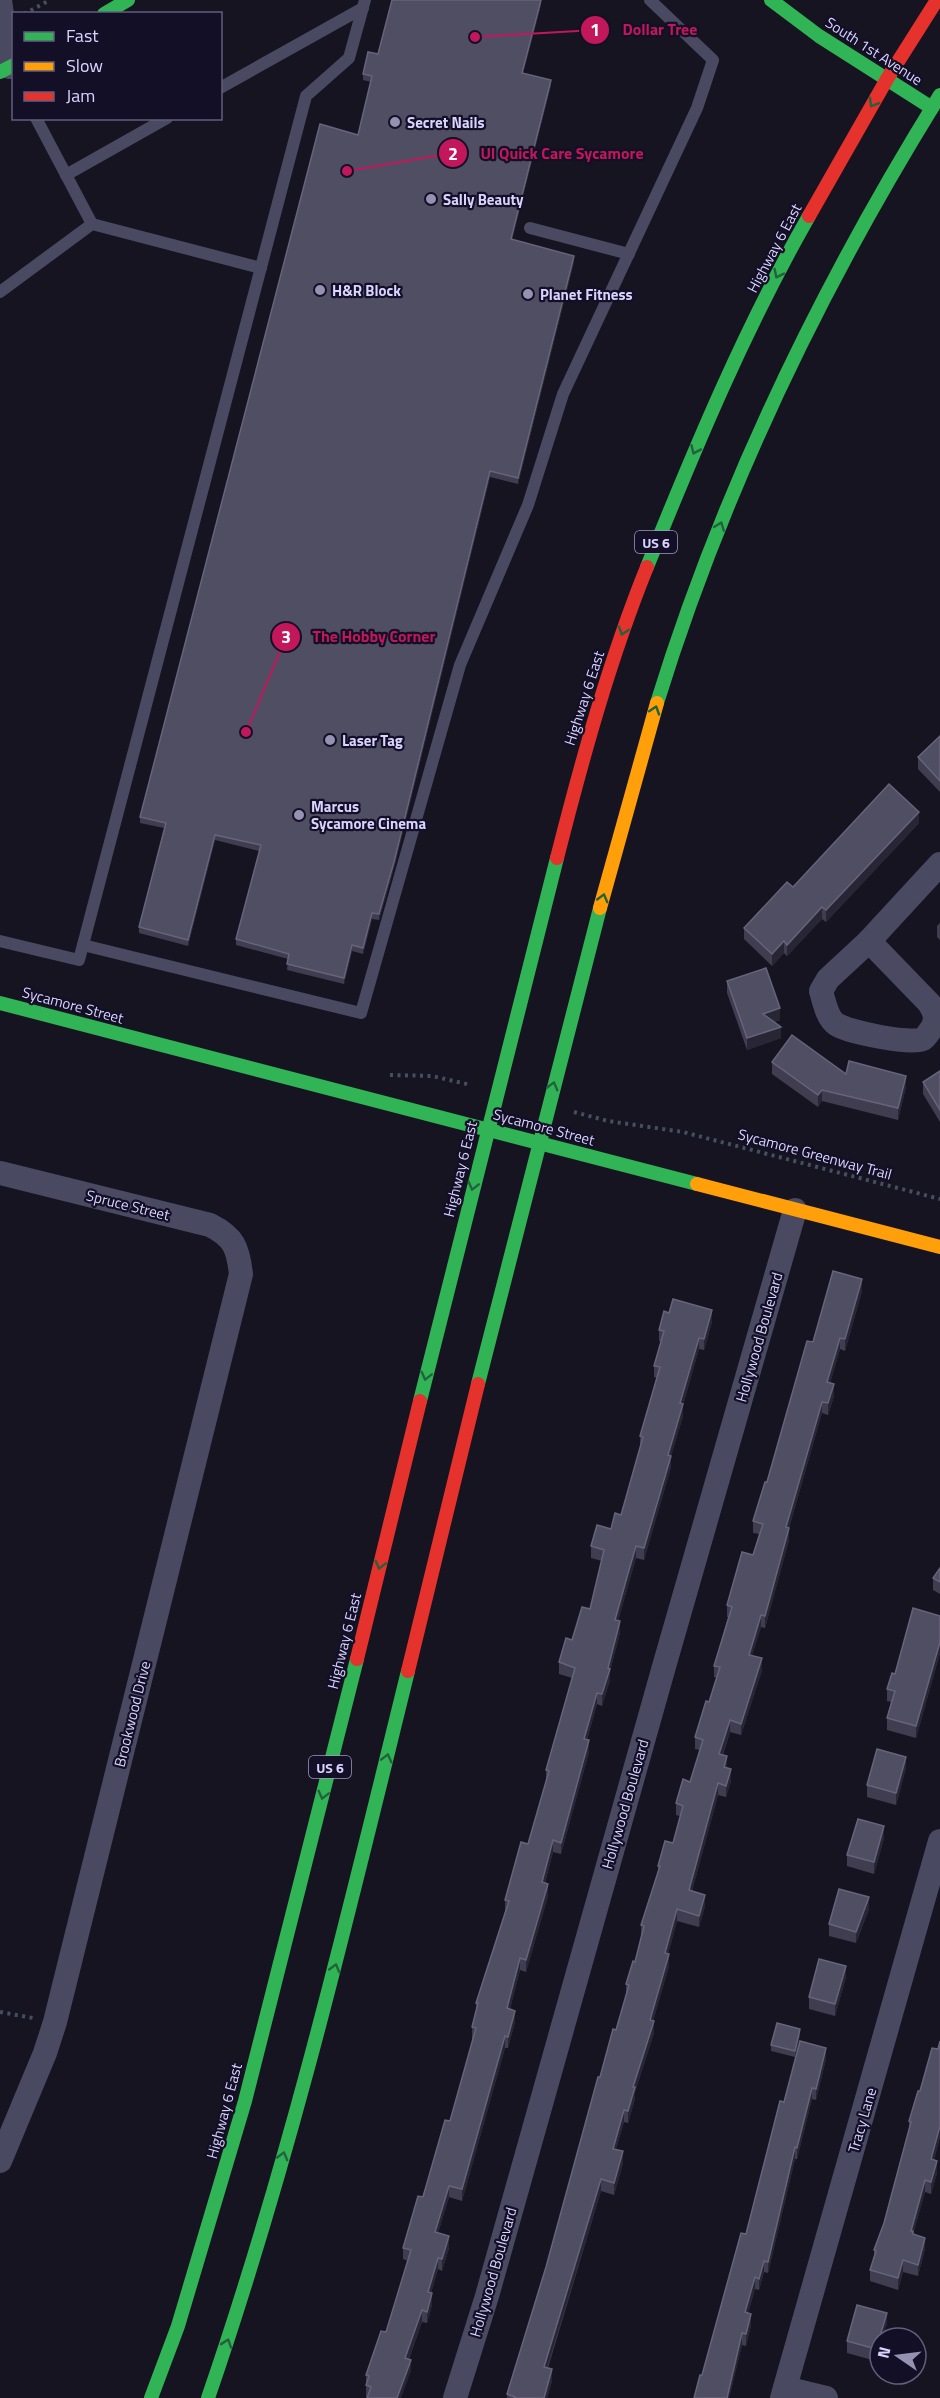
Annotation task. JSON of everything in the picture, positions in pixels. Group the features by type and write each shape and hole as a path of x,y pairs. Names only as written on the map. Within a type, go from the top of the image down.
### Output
{"main road":[{"path":"107,12 128,0"},
{"name":"South 1st Avenue","path":"771,0 819,36 932,108"},
{"name":"Highway 6 East","path":"151,2398 178,2326 245,2101 487,1130 585,749 635,596 678,489 740,351 794,242 887,79 937,0"},
{"path":"208,2398 266,2224 337,1959 538,1143 638,764 694,592 728,506 782,382 859,232 940,95"},
{"name":"Sycamore Street","path":"0,1003 940,1247"}],"street":[{"path":"0,0 9,70"},
{"path":"868,941 929,1003 935,1012 934,1024 923,1039 896,1040 835,1024 821,991 828,980 940,864"},
{"name":"Spruce Street","path":"0,1173 210,1225 226,1233 234,1244 240,1260"},
{"name":"Hollywood Boulevard","path":"455,2398 494,2273 795,1210"},
{"name":"Brookwood Drive","path":"0,2161 41,2064 55,2022 239,1288 240,1260"},
{"name":"Tracy Lane","path":"784,2393 940,1841"},
{"path":"784,2393 826,2398"}],"lane":[{"path":"83,945 361,1013 460,665 528,505 563,394 697,108 713,60 650,0"},
{"path":"222,87 364,4"},
{"path":"0,941 79,960 306,96 349,58 364,4"},
{"path":"37,120 92,224 261,268"},
{"path":"66,175 162,120"},
{"path":"0,292 92,224"},
{"path":"530,228 629,254"}],"path":[{"path":"28,12 50,0"},
{"path":"378,1072 390,1075 432,1076 497,1091"},
{"name":"Sycamore Greenway Trail","path":"548,1104 608,1121 683,1132 940,1199"},
{"path":"0,2012 33,2018"}],"building":[{"path":"392,0 541,0 522,73 551,80 511,239 574,256 518,478 490,471 394,862 379,914 372,913 363,948 352,945 344,978 287,964 289,954 236,939 261,845 215,835 188,940 139,927 166,823 140,817 320,124 358,135 372,76 363,74 368,52 378,54"},
{"path":"940,736 940,781 918,757"},
{"path":"889,784 919,812 826,910 822,907 787,945 784,941 772,954 744,928 787,882 793,887"},
{"path":"766,968 780,1008 763,1014 781,1027 747,1038 727,981"},
{"path":"792,1035 846,1074 849,1061 906,1076 898,1108 822,1090 818,1095 772,1062"},
{"path":"940,1071 940,1110 923,1082"},
{"path":"833,1271 862,1279 845,1339 840,1338 827,1382 834,1384 828,1403 822,1402 786,1527 789,1528 765,1616 761,1615 749,1655 762,1658 741,1724 730,1720 719,1754 727,1756 724,1767 731,1769 726,1786 718,1783 689,1890 705,1895 699,1916 677,1909 665,1953 669,1954 650,2020 654,2021 633,2087 635,2087 628,2111 624,2110 613,2149 623,2151 614,2183 601,2179 544,2367 552,2369 544,2398 514,2398 507,2394 546,2267 598,2077 600,2077 613,2029 616,2030 629,1985 626,1984 633,1961 635,1962 644,1926 641,1925 660,1866 658,1866 665,1841 673,1843 683,1806 676,1803 683,1779 690,1782 703,1740 695,1737 720,1667 714,1666 732,1607 727,1605 742,1552 753,1555 763,1524 753,1521 765,1482 767,1482 807,1341 813,1342"},
{"path":"673,1299 712,1310 704,1339 699,1338 680,1403 683,1404 668,1455 671,1456 644,1548 636,1546 627,1577 615,1620 620,1621 608,1668 610,1669 602,1694 597,1693 584,1739 589,1740 561,1843 553,1840 542,1882 548,1884 526,1960 520,1958 507,2008 515,2011 508,2037 505,2036 462,2189 449,2186 435,2232 449,2236 442,2259 438,2258 428,2292 432,2293 427,2312 422,2310 405,2358 411,2360 397,2398 367,2398 371,2387 366,2385 369,2376 366,2375 381,2331 386,2332 411,2250 403,2248 418,2196 423,2197 445,2120 450,2121 476,2028 472,2027 478,2003 476,2003 509,1901 505,1900 521,1842 528,1844 549,1771 546,1770 575,1668 559,1662 566,1638 572,1640 582,1607 590,1609 604,1550 591,1546 597,1525 611,1529 615,1513 621,1515 660,1367 654,1366 664,1331 659,1330 664,1311 669,1313"},
{"path":"940,1568 940,1582 933,1578"},
{"path":"913,1608 940,1616 940,1642 916,1726 887,1718 895,1691 887,1689 892,1673 895,1674"},
{"path":"877,1749 906,1757 896,1793 867,1785"},
{"path":"858,1819 884,1826 874,1862 847,1855"},
{"path":"839,1889 869,1897 856,1932 829,1924"},
{"path":"819,1959 846,1966 835,2004 809,1997"},
{"path":"777,2023 800,2029 795,2051 771,2045"},
{"path":"800,2041 826,2048 816,2089 812,2088 797,2148 795,2147 768,2262 764,2261 759,2279 755,2277 745,2312 751,2314 746,2334 742,2333 727,2398 694,2398 741,2233 746,2234 780,2101 784,2102"},
{"path":"940,2041 940,2126 931,2159 937,2161 931,2182 925,2180 911,2231 925,2238 918,2265 903,2260 898,2278 870,2270 918,2091 920,2091 932,2048 938,2049"},
{"path":"857,2305 887,2313 883,2326 868,2326 868,2347 847,2341"}],"traffic: fast":[{"path":"107,12 128,0"},
{"path":"771,0 819,36 932,108"},
{"path":"0,72 12,66"},
{"path":"657,703 712,544 779,390 855,240 940,95"},
{"path":"647,567 702,433 742,345 809,216"},
{"path":"420,1401 557,858"},
{"path":"478,1384 600,908"},
{"path":"0,1003 697,1184"},
{"path":"151,2398 178,2326 245,2101 357,1659"},
{"path":"208,2398 238,2308 291,2128 340,1946 408,1671"}],"traffic: slow":[{"path":"600,908 657,703"},
{"path":"697,1184 940,1247"}],"traffic: jam":[{"path":"809,216 887,79 937,0"},
{"path":"557,858 597,711 620,638 647,567"},
{"path":"408,1671 478,1384"},
{"path":"357,1659 420,1401"}],"place":[{"name":"Dollar Tree","path":"475,37"},
{"name":"Secret Nails","path":"395,122"},
{"name":"UI Quick Care Sycamore","path":"347,171"},
{"name":"Sally Beauty","path":"431,199"},
{"name":"H&R Block","path":"320,290"},
{"name":"Planet Fitness","path":"528,294"},
{"name":"The Hobby Corner","path":"246,732"},
{"name":"Laser Tag","path":"330,740"},
{"name":"Marcus Sycamore Cinema","path":"299,815"}]}
